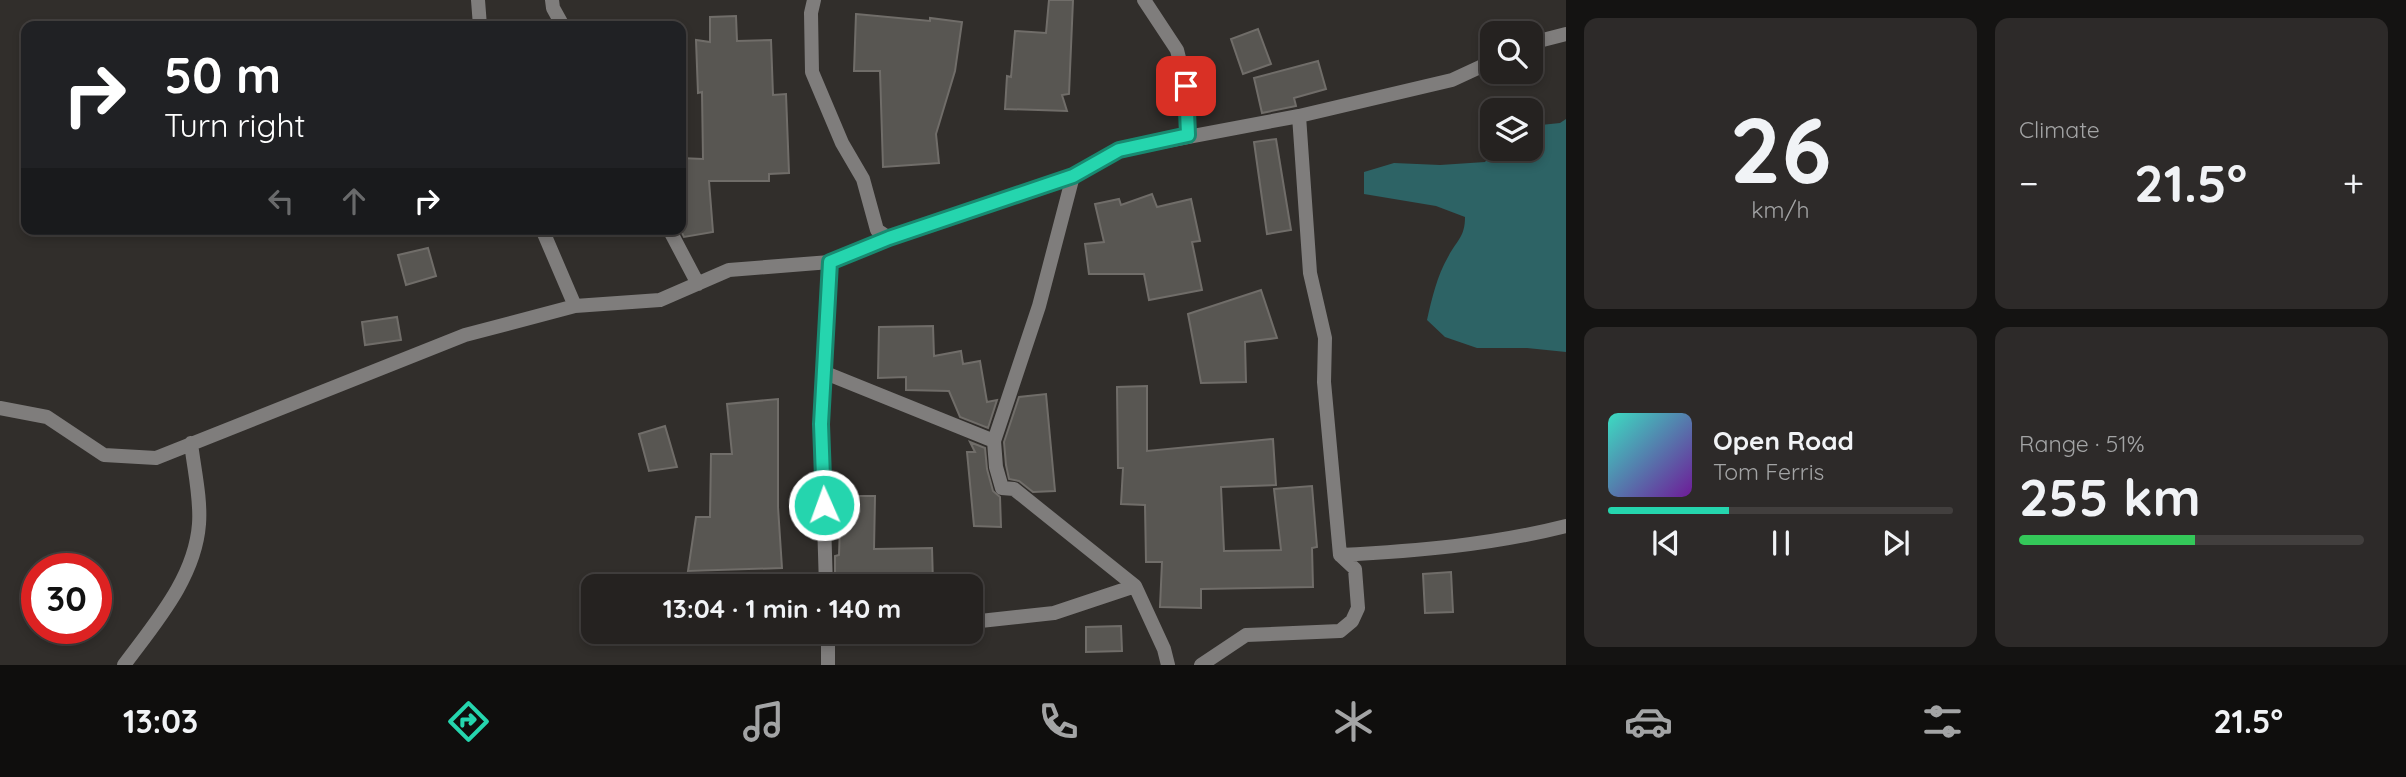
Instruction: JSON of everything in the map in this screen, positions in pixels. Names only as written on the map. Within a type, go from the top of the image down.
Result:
[{"type":"street","points":[[478,0],[480,21]]},
{"type":"street","points":[[552,0],[560,21]]},
{"type":"street","points":[[814,0],[811,13],[812,72],[842,144],[863,179],[877,230],[889,238]]},
{"type":"street","points":[[1144,0],[1177,50],[1186,86],[1188,135]]},
{"type":"street","points":[[1543,40],[1566,34]]},
{"type":"street","points":[[0,408],[47,417],[104,455],[156,458],[465,335],[575,306],[660,300],[729,270],[830,262],[889,238],[1073,176],[1119,150],[1299,116],[1452,80],[1480,67]]},
{"type":"street","points":[[1201,665],[1246,635],[1340,631],[1352,621],[1358,608],[1356,569],[1340,555],[1324,382],[1325,338],[1310,272],[1299,116]]},
{"type":"street","points":[[1073,176],[1039,306],[994,441],[996,467],[1002,488],[1014,488],[1135,586],[1164,649],[1168,665]]},
{"type":"street","points":[[545,235],[575,306]]},
{"type":"street","points":[[672,235],[698,284]]},
{"type":"street","points":[[826,574],[821,424],[830,262]]},
{"type":"street","points":[[823,372],[994,441]]},
{"type":"street","points":[[124,665],[170,602],[195,550],[200,522],[191,443]]},
{"type":"street","points":[[1340,555],[1465,546],[1517,539],[1566,526]]},
{"type":"street","points":[[983,621],[1054,613],[1135,586]]},
{"type":"street","points":[[828,644],[828,665]]},
{"type":"water","points":[[1566,119],[1566,352],[1527,348],[1477,348],[1445,337],[1427,320],[1438,279],[1462,234],[1465,217],[1436,206],[1364,194],[1364,172],[1394,163],[1440,165],[1486,161],[1543,161],[1543,125],[1560,123]]},
{"type":"building","points":[[1049,0],[1073,0],[1069,94],[1062,95],[1067,111],[1005,109],[1007,76],[1011,77],[1015,31],[1046,33]]},
{"type":"building","points":[[856,14],[962,22],[955,71],[936,134],[939,163],[883,167],[880,71],[854,71]]},
{"type":"building","points":[[736,16],[737,41],[771,40],[773,95],[786,94],[789,173],[769,174],[769,181],[709,181],[713,232],[684,237],[686,158],[703,159],[702,92],[698,93],[696,40],[710,42],[710,17]]},
{"type":"building","points":[[1258,29],[1271,64],[1243,74],[1231,39]]},
{"type":"building","points":[[1318,61],[1326,89],[1294,98],[1296,106],[1262,113],[1254,78]]},
{"type":"building","points":[[1276,139],[1291,230],[1267,234],[1254,142]]},
{"type":"building","points":[[1152,194],[1157,207],[1191,199],[1200,241],[1192,242],[1202,290],[1149,300],[1144,274],[1089,274],[1085,244],[1104,242],[1095,204],[1119,199],[1121,205]]},
{"type":"building","points":[[428,248],[436,276],[406,285],[398,255]]},
{"type":"building","points":[[1261,290],[1277,338],[1245,342],[1246,382],[1201,383],[1188,314]]},
{"type":"building","points":[[397,317],[401,340],[365,345],[362,322]]},
{"type":"building","points":[[933,326],[934,356],[961,351],[963,364],[980,361],[987,402],[997,400],[988,428],[960,417],[949,391],[906,390],[906,377],[878,378],[879,327]]},
{"type":"building","points":[[1147,386],[1147,451],[1273,439],[1276,485],[1221,487],[1224,551],[1281,550],[1274,489],[1312,486],[1317,547],[1312,548],[1313,587],[1201,589],[1201,608],[1160,607],[1162,562],[1146,562],[1145,505],[1121,504],[1123,468],[1118,468],[1117,387]]},
{"type":"building","points":[[1046,394],[1055,491],[1033,492],[1019,481],[1009,479],[1004,442],[1019,397]]},
{"type":"building","points":[[778,399],[778,507],[782,568],[688,571],[696,517],[710,517],[711,454],[732,454],[727,404]]},
{"type":"building","points":[[665,426],[677,467],[649,471],[639,434]]},
{"type":"building","points":[[970,442],[985,448],[993,491],[1000,497],[1001,527],[974,526],[967,452],[975,452]]},
{"type":"building","points":[[841,496],[875,496],[874,549],[932,548],[933,574],[835,574],[835,556],[839,555]]},
{"type":"building","points":[[1451,572],[1453,612],[1425,613],[1423,574]]},
{"type":"building","points":[[1121,626],[1122,651],[1086,652],[1086,627]]},
{"type":"route","points":[[824,505],[821,424],[830,262],[889,238],[1073,176],[1119,150],[1188,135],[1186,86]]}]
